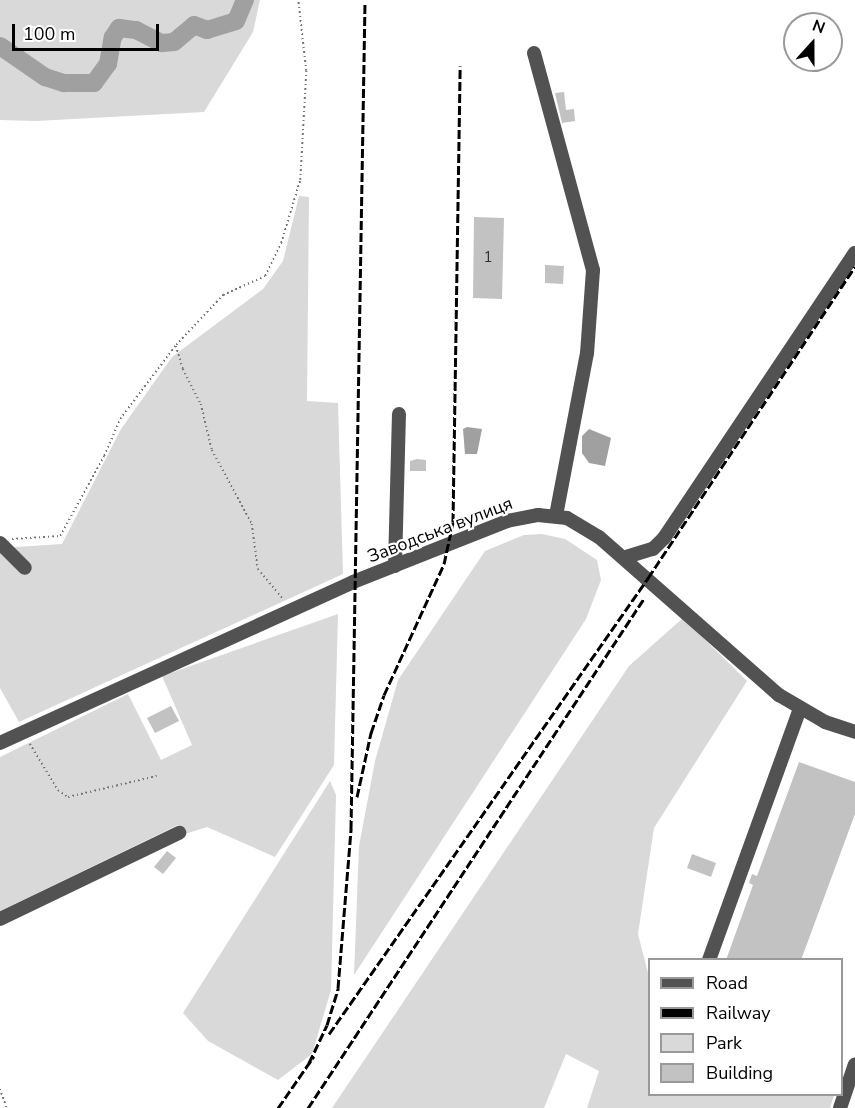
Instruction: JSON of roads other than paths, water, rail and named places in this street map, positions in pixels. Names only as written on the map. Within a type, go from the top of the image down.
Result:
[{"type":"street","points":[[534,53],[593,270],[584,376],[556,516]]},
{"type":"street","points":[[626,557],[653,549],[664,538],[855,253]]},
{"type":"street","points":[[395,566],[399,414]]},
{"type":"street","name":"Заводська вулиця","points":[[0,743],[290,611],[395,566],[507,521],[556,516],[582,526],[626,557],[758,678],[800,709],[855,732]]},
{"type":"street","points":[[6,541],[25,568]]},
{"type":"street","points":[[710,958],[800,709]]},
{"type":"street","points":[[0,919],[179,833]]},
{"type":"street","points":[[840,1108],[855,1064]]},
{"type":"waterway","points":[[0,46],[45,77],[64,83],[94,83],[108,64],[113,37],[119,28],[136,30],[162,43],[174,42],[194,25],[207,30],[236,21],[245,0]]},
{"type":"railway","points":[[309,1063],[327,1025],[338,988],[351,829],[365,2]]},
{"type":"railway","points":[[357,797],[371,733],[384,695],[444,564],[453,522],[460,66]]},
{"type":"railway","points":[[329,1034],[648,578],[855,267]]},
{"type":"railway","points":[[308,1108],[645,597]]},
{"type":"railway","points":[[278,1108],[314,1056]]}]
